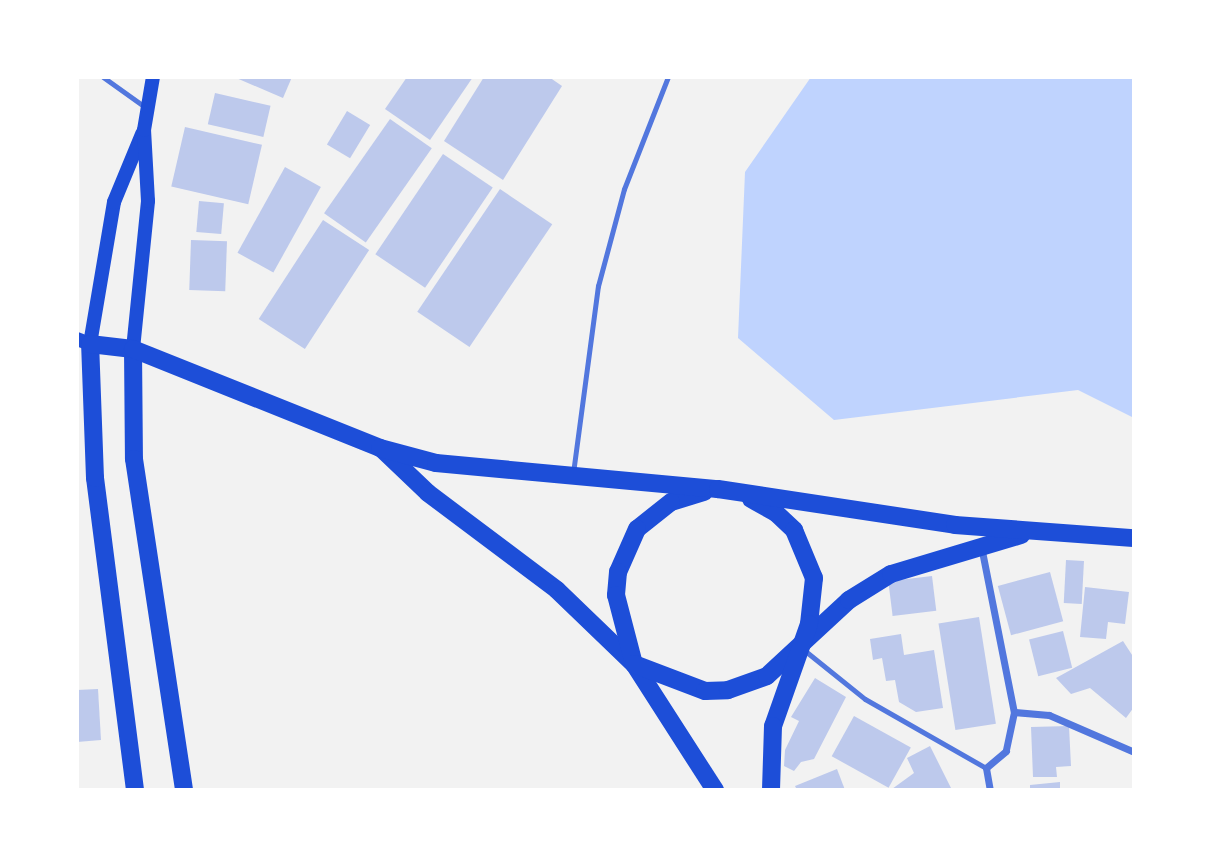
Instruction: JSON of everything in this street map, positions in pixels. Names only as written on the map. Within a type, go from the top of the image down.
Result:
[{"type":"main road","points":[[135,790],[95,478],[83,342],[114,202],[144,130],[153,77]]},
{"type":"main road","points":[[144,130],[148,201],[134,349],[134,459],[184,790]]},
{"type":"main road","points":[[83,342],[134,349],[380,448],[436,463],[718,489],[955,525],[1134,538]]},
{"type":"main road","points":[[380,448],[428,493],[557,590],[634,664],[715,790]]},
{"type":"main road","points":[[634,664],[616,595],[625,548],[652,514],[671,502],[718,489],[776,513],[805,549],[814,601],[773,726],[771,790]]},
{"type":"main road","points":[[634,664],[685,686],[728,690],[767,676],[849,600],[891,574],[1034,532]]},
{"type":"street","points":[[981,546],[1014,712],[1006,751],[986,768],[990,790]]},
{"type":"street","points":[[1014,712],[1049,715],[1134,752]]},
{"type":"lane","points":[[103,77],[148,109]]},
{"type":"lane","points":[[573,477],[598,286],[624,189],[668,77]]},
{"type":"lane","points":[[798,645],[865,699],[986,768]]},
{"type":"water","points":[[811,77],[1134,77],[1134,418],[1078,390],[834,420],[738,338],[745,172]]},
{"type":"building","points":[[234,77],[292,77],[283,98]]},
{"type":"building","points":[[407,77],[473,77],[430,140],[385,109]]},
{"type":"building","points":[[484,77],[549,77],[562,86],[503,180],[444,141]]},
{"type":"building","points":[[215,93],[271,106],[263,137],[208,124]]},
{"type":"building","points":[[347,111],[370,125],[350,158],[327,144]]},
{"type":"building","points":[[390,119],[432,148],[366,242],[324,213]]},
{"type":"building","points":[[185,127],[262,145],[248,204],[171,186]]},
{"type":"building","points":[[443,154],[493,188],[425,288],[375,254]]},
{"type":"building","points":[[285,167],[321,187],[273,273],[237,253]]},
{"type":"building","points":[[500,189],[552,224],[469,347],[417,312]]},
{"type":"building","points":[[199,201],[224,203],[221,234],[196,232]]},
{"type":"building","points":[[323,220],[369,250],[305,349],[259,319]]},
{"type":"building","points":[[191,240],[227,241],[225,291],[189,290]]},
{"type":"building","points":[[1066,560],[1084,561],[1082,604],[1064,603]]},
{"type":"building","points":[[1050,572],[1063,621],[1011,635],[998,586]]},
{"type":"building","points":[[932,576],[936,611],[893,616],[888,581]]},
{"type":"building","points":[[1085,587],[1129,592],[1125,624],[1108,622],[1106,639],[1080,637]]},
{"type":"building","points":[[979,617],[996,724],[955,730],[939,623]]},
{"type":"building","points":[[1063,631],[1072,668],[1038,676],[1029,639]]},
{"type":"building","points":[[901,634],[904,655],[934,650],[943,708],[916,712],[899,702],[895,680],[886,681],[882,658],[873,660],[870,639]]},
{"type":"building","points":[[1123,641],[1134,658],[1134,707],[1126,718],[1090,688],[1071,694],[1056,678]]},
{"type":"building","points":[[815,678],[846,697],[814,759],[801,762],[794,771],[784,766],[785,750],[799,721],[791,717]]},
{"type":"building","points":[[98,689],[101,740],[77,742],[77,690]]},
{"type":"building","points":[[854,716],[911,748],[889,788],[832,756]]},
{"type":"building","points":[[1069,726],[1071,766],[1056,767],[1057,777],[1033,777],[1031,727]]},
{"type":"building","points":[[930,746],[952,790],[892,789],[914,773],[907,758]]},
{"type":"building","points":[[837,769],[845,790],[797,790],[795,786]]},
{"type":"building","points":[[1060,782],[1060,790],[1030,790],[1030,785]]}]
